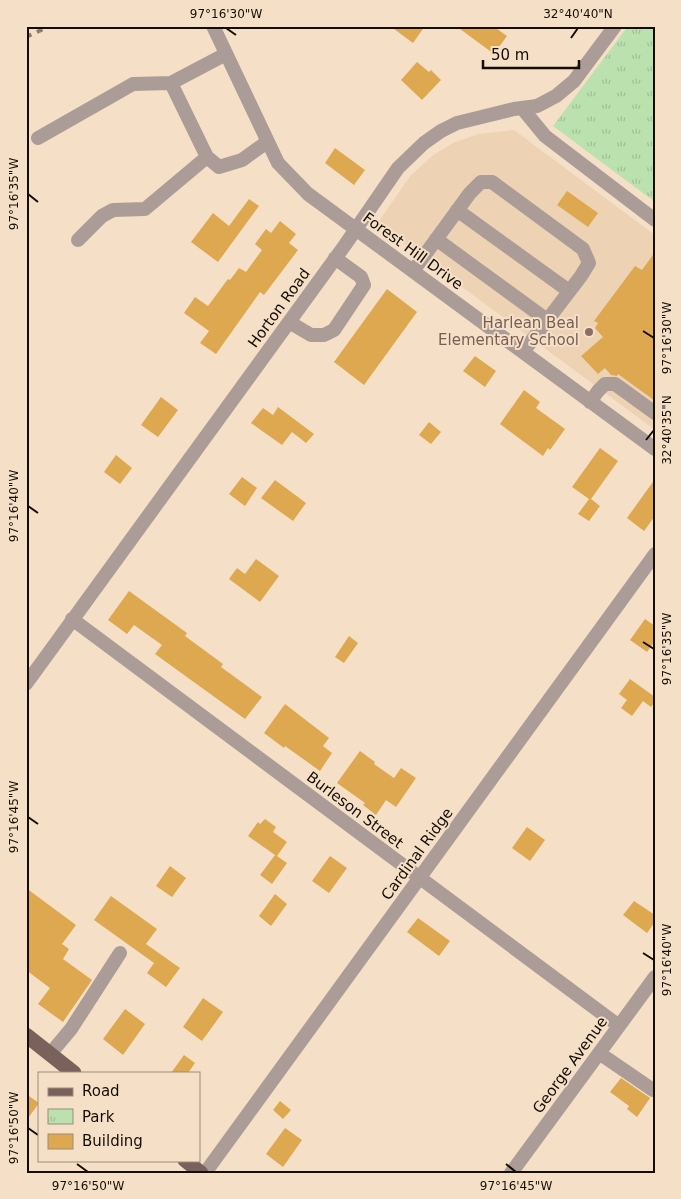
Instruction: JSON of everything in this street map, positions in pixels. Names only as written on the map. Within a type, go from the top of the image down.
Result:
[{"type":"main road","points":[[26,1035],[73,1072]]},
{"type":"main road","points":[[187,1162],[201,1173]]},
{"type":"street","name":"Forest Hill Drive","points":[[213,26],[278,163],[308,194],[655,449]]},
{"type":"street","name":"Horton Road","points":[[26,684],[336,258],[398,168],[424,143],[457,123],[536,106],[556,96],[574,81],[615,26]]},
{"type":"street","points":[[38,138],[133,84],[171,84],[226,54]]},
{"type":"street","points":[[171,84],[207,157],[219,167],[242,160],[267,142]]},
{"type":"street","points":[[522,108],[545,136],[655,220]]},
{"type":"street","points":[[78,240],[102,216],[113,210],[145,209],[207,157]]},
{"type":"street","points":[[413,271],[470,192],[481,182],[492,182],[583,248],[589,263],[523,352]]},
{"type":"street","points":[[457,210],[569,291]]},
{"type":"street","points":[[436,239],[547,320]]},
{"type":"street","points":[[289,322],[311,335],[324,335],[334,330],[364,285],[361,277],[336,258]]},
{"type":"street","points":[[590,402],[605,384],[615,384],[655,413]]},
{"type":"street","name":"Cardinal Ridge","points":[[205,1173],[655,554]]},
{"type":"street","name":"Burleson Street","points":[[72,619],[619,1026]]},
{"type":"street","points":[[50,1054],[71,1028],[120,953]]},
{"type":"street","name":"George Avenue","points":[[511,1173],[655,977]]},
{"type":"street","points":[[599,1053],[653,1090]]},
{"type":"shaded area","name":"Harlean Beal Elementary School","points":[[514,130],[655,235],[655,430],[377,224],[410,176],[432,156],[453,143],[478,134]]},
{"type":"green space","points":[[628,26],[655,26],[655,202],[553,126]]},
{"type":"building","points":[[390,26],[425,26],[413,43]]},
{"type":"building","points":[[456,26],[493,26],[507,36],[494,54]]},
{"type":"building","points":[[417,62],[429,72],[431,70],[441,80],[422,100],[401,80]]},
{"type":"building","points":[[335,148],[365,170],[354,185],[325,163]]},
{"type":"building","points":[[567,191],[598,213],[588,227],[557,205]]},
{"type":"building","points":[[249,199],[259,206],[218,262],[191,242],[213,213],[229,226]]},
{"type":"building","points":[[280,221],[296,234],[289,243],[298,250],[264,295],[260,292],[216,354],[200,343],[209,331],[184,313],[195,297],[208,306],[228,279],[230,280],[239,268],[246,272],[262,250],[255,244],[266,229],[271,233]]},
{"type":"building","points":[[655,252],[655,401],[618,374],[617,376],[611,375],[605,368],[598,374],[581,356],[603,337],[595,328],[598,323],[594,321],[635,266],[642,270]]},
{"type":"building","points":[[387,289],[417,312],[364,385],[334,362]]},
{"type":"building","points":[[475,356],[496,371],[485,387],[463,371]]},
{"type":"building","points":[[524,390],[540,402],[536,408],[565,429],[550,450],[548,448],[543,456],[500,424]]},
{"type":"building","points":[[161,397],[178,410],[158,437],[141,425]]},
{"type":"building","points":[[278,407],[314,434],[306,443],[292,432],[282,445],[251,423],[263,408],[273,415]]},
{"type":"building","points":[[429,422],[441,432],[431,444],[419,435]]},
{"type":"building","points":[[600,448],[618,461],[591,499],[600,506],[589,521],[578,514],[589,499],[572,487]]},
{"type":"building","points":[[116,455],[132,468],[120,484],[104,472]]},
{"type":"building","points":[[242,477],[257,488],[245,506],[229,494]]},
{"type":"building","points":[[655,479],[655,516],[644,531],[627,518]]},
{"type":"building","points":[[275,480],[306,503],[293,521],[261,498]]},
{"type":"building","points":[[256,559],[279,576],[260,602],[229,579],[237,568],[245,574]]},
{"type":"building","points":[[129,591],[187,633],[185,636],[223,664],[221,667],[262,697],[245,719],[155,654],[162,645],[134,625],[127,634],[108,620]]},
{"type":"building","points":[[645,619],[655,626],[655,641],[647,652],[630,640]]},
{"type":"building","points":[[349,636],[358,643],[344,663],[335,657]]},
{"type":"building","points":[[630,679],[655,697],[655,702],[651,707],[643,701],[632,716],[621,708],[627,700],[619,694]]},
{"type":"building","points":[[285,704],[329,738],[323,746],[332,753],[320,771],[264,733]]},
{"type":"building","points":[[360,751],[394,778],[401,768],[416,778],[396,807],[386,800],[376,815],[363,805],[365,803],[337,783]]},
{"type":"building","points":[[265,819],[276,827],[273,832],[287,842],[277,856],[287,863],[272,884],[260,875],[275,855],[248,836],[258,822],[260,824]]},
{"type":"building","points":[[527,827],[545,840],[530,861],[512,848]]},
{"type":"building","points":[[330,856],[347,868],[329,893],[312,881]]},
{"type":"building","points":[[170,866],[186,878],[172,897],[156,886]]},
{"type":"building","points":[[26,888],[76,925],[62,944],[69,949],[63,959],[92,980],[63,1022],[38,1004],[50,988],[26,970]]},
{"type":"building","points":[[275,894],[287,904],[271,926],[259,916]]},
{"type":"building","points":[[111,896],[157,929],[146,944],[180,968],[166,987],[147,973],[154,963],[94,920]]},
{"type":"building","points":[[634,901],[655,915],[655,922],[647,933],[623,915]]},
{"type":"building","points":[[418,918],[450,941],[439,956],[407,932]]},
{"type":"building","points":[[203,998],[223,1012],[202,1041],[183,1027]]},
{"type":"building","points":[[125,1009],[145,1024],[123,1055],[103,1039]]},
{"type":"building","points":[[184,1055],[195,1063],[189,1072],[172,1072]]},
{"type":"building","points":[[621,1078],[650,1098],[637,1117],[627,1109],[629,1106],[610,1092]]},
{"type":"building","points":[[26,1094],[38,1102],[38,1104],[26,1121]]},
{"type":"building","points":[[280,1101],[291,1110],[283,1119],[273,1110]]},
{"type":"building","points":[[285,1128],[302,1140],[283,1167],[266,1154]]},
{"type":"railway","points":[[26,37],[50,26]]},
{"type":"place","name":"Harlean Beal Elementary School","points":[[589,332]]}]
